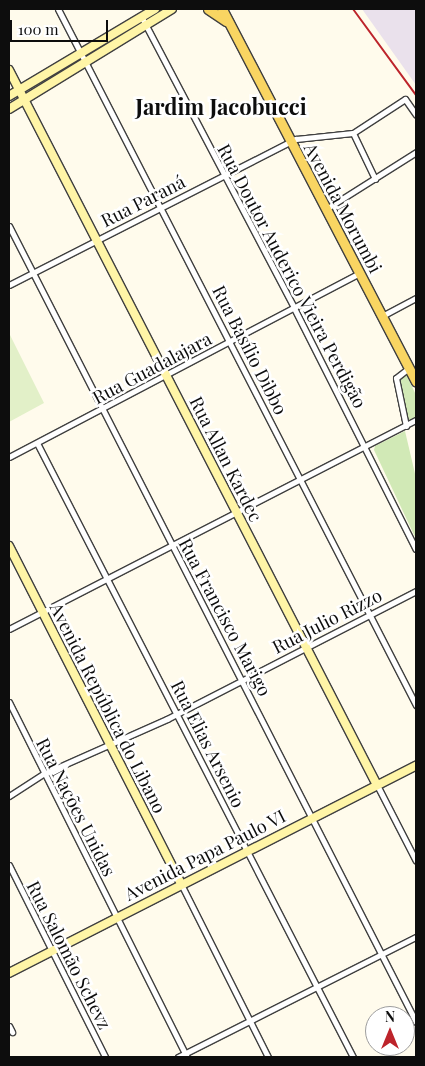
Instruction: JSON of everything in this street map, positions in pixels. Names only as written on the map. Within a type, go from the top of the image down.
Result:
[{"type":"main road","name":"Avenida Morumbi","points":[[208,9],[228,23]]},
{"type":"main road","name":"Avenida Morumbi","points":[[222,9],[325,210],[416,381]]},
{"type":"street","name":"Rua Basílio Dibbo","points":[[58,9],[231,342],[416,705]]},
{"type":"street","points":[[9,96],[155,9]]},
{"type":"street","points":[[9,109],[147,27],[172,9]]},
{"type":"street","name":"Rua Doutor Auderico Vieira Perdigão","points":[[141,16],[366,447],[416,549]]},
{"type":"street","name":"Rua Allan Kardec","points":[[9,70],[416,861]]},
{"type":"street","points":[[375,179],[353,133],[405,99],[416,114]]},
{"type":"street","name":"Rua Paraná","points":[[9,285],[296,139],[353,133]]},
{"type":"street","points":[[325,210],[416,152]]},
{"type":"street","name":"Rua Francisco Marigo","points":[[9,226],[243,680],[310,819],[416,1022]]},
{"type":"street","name":"Rua Guadalajara","points":[[9,457],[167,376],[360,273]]},
{"type":"street","points":[[382,316],[416,298]]},
{"type":"street","points":[[406,426],[396,378],[409,368]]},
{"type":"street","points":[[9,629],[235,511],[366,447],[416,420]]},
{"type":"street","name":"Rua Elias Arsenio","points":[[37,443],[353,1057]]},
{"type":"street","name":"Avenida República do Libano","points":[[9,546],[181,884]]},
{"type":"street","name":"Rua Julio Rizzo","points":[[9,796],[43,774],[111,746],[177,714],[416,591]]},
{"type":"street","name":"Rua Nações Unidas","points":[[9,702],[43,774],[186,1056]]},
{"type":"street","name":"Avenida Papa Paulo VI","points":[[9,973],[247,850],[416,766]]},
{"type":"street","name":"Rua Salomão Schevz","points":[[9,866],[105,1057]]},
{"type":"street","points":[[181,884],[249,1023],[268,1057]]},
{"type":"street","points":[[178,1057],[186,1056],[416,937]]},
{"type":"shaded area","points":[[362,9],[416,9],[416,85]]},
{"type":"green space","points":[[9,333],[44,403],[9,422]]},
{"type":"green space","points":[[406,374],[416,395],[416,417],[406,421],[399,377]]},
{"type":"green space","points":[[405,431],[416,478],[416,539],[374,450],[375,446]]},
{"type":"railway","points":[[353,9],[416,95]]},
{"type":"district","name":"Jardim Jacobucci","points":[[221,107]]}]
